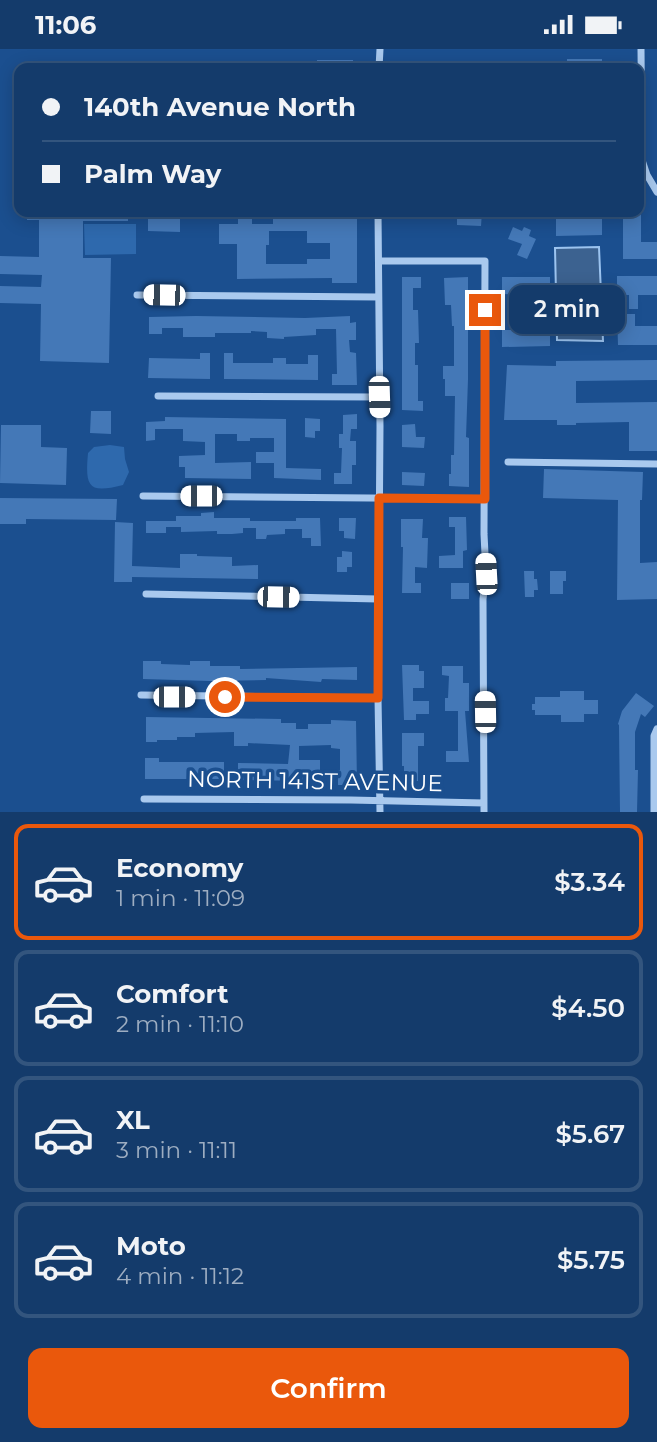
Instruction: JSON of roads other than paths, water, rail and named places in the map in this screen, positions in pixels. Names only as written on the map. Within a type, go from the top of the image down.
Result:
[{"type":"street","points":[[644,166],[657,192]]},
{"type":"street","points":[[378,217],[380,812]]},
{"type":"street","points":[[379,261],[485,261],[484,808]]},
{"type":"street","points":[[137,295],[378,297]]},
{"type":"street","points":[[158,396],[379,397]]},
{"type":"street","points":[[508,462],[657,464]]},
{"type":"street","points":[[143,496],[485,499]]},
{"type":"street","points":[[146,594],[378,599]]},
{"type":"street","points":[[141,695],[378,698]]},
{"type":"street","points":[[654,812],[654,736],[657,729]]},
{"type":"street","name":"NORTH 141ST AVENUE","points":[[145,799],[380,800],[484,808]]}]
